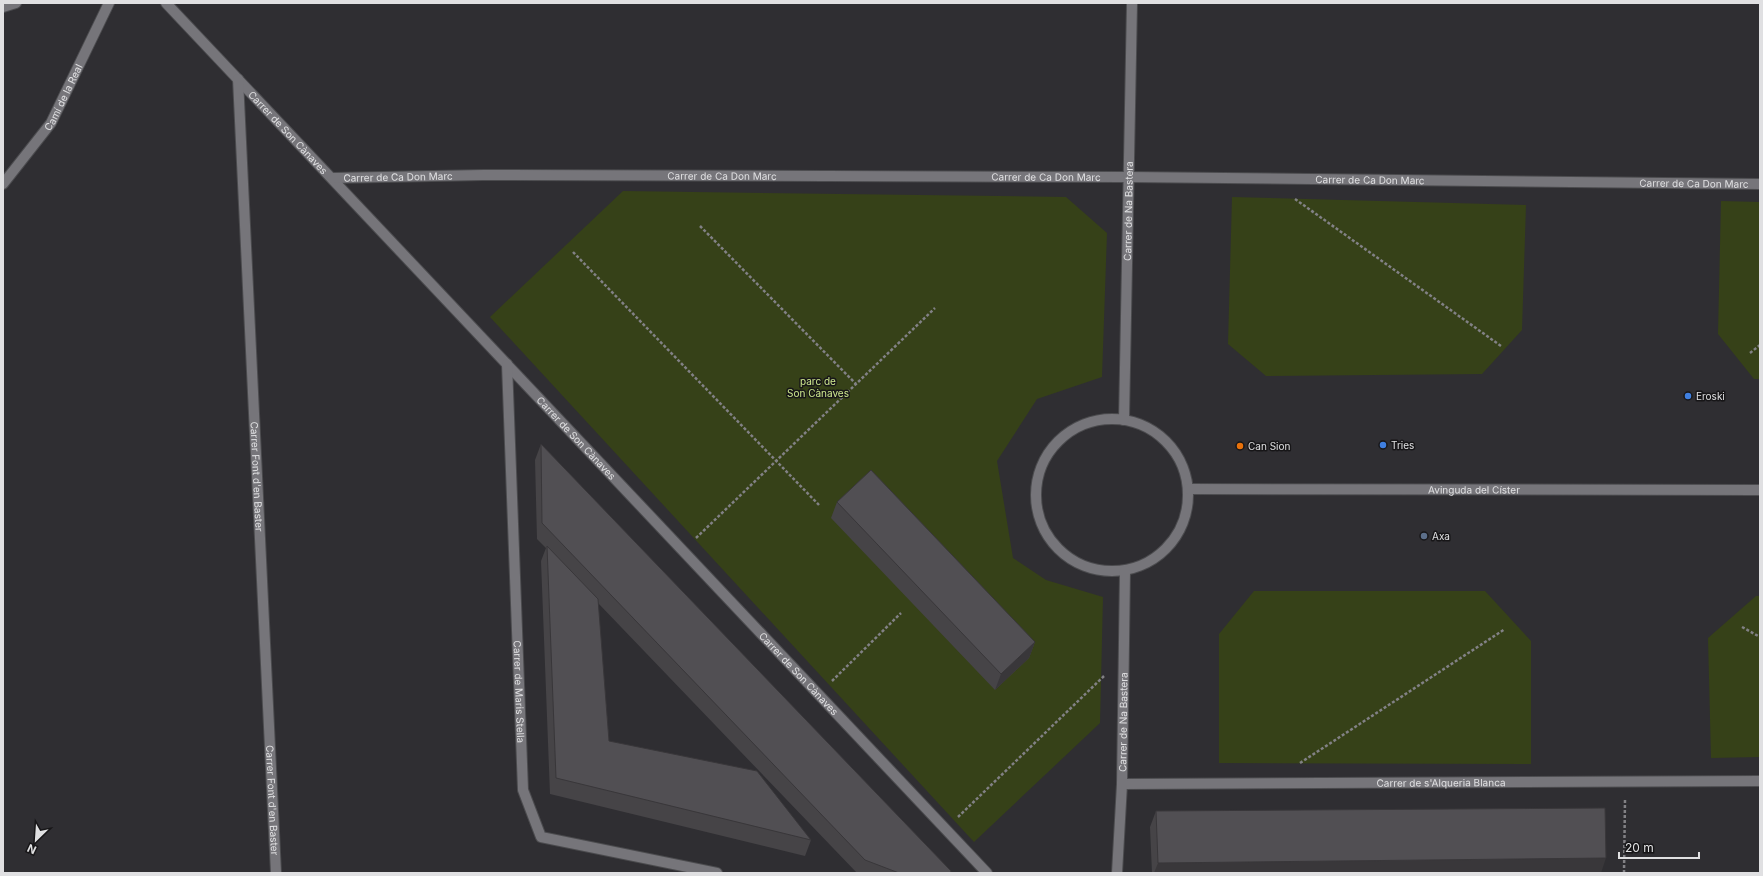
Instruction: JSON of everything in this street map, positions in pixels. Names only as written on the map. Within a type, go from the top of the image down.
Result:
[{"type":"street","points":[[3,7],[16,3]]},
{"type":"street","name":"Camí de la Real","points":[[3,184],[51,123],[110,3]]},
{"type":"street","name":"Carrer de Son Cànaves","points":[[166,3],[987,873]]},
{"type":"street","name":"Carrer de Na Bastera","points":[[1124,420],[1132,3]]},
{"type":"street","name":"Carrer Font d'en Baster","points":[[238,79],[276,873]]},
{"type":"street","name":"Carrer de Ca Don Marc","points":[[332,178],[483,175],[1128,177],[1760,184]]},
{"type":"street","name":"Carrer de Maris Stella","points":[[507,364],[523,790],[541,837],[717,873]]},
{"type":"street","points":[[1097,420],[1124,420],[1148,428],[1168,443],[1182,464],[1188,489],[1187,512],[1179,533],[1165,551],[1146,564],[1125,571],[1098,571],[1073,562],[1053,545],[1040,522],[1035,496],[1039,469],[1052,447],[1073,429],[1097,420]]},
{"type":"street","name":"Avinguda del Císter","points":[[1188,489],[1760,490]]},
{"type":"street","name":"Carrer de Na Bastera","points":[[1117,873],[1122,784],[1125,571]]},
{"type":"street","name":"Carrer de s'Alqueria Blanca","points":[[1122,784],[1760,781]]},
{"type":"path","points":[[1291,196],[1501,346]]},
{"type":"path","points":[[700,226],[856,384]]},
{"type":"path","points":[[573,252],[819,505]]},
{"type":"path","points":[[683,551],[935,308]]},
{"type":"path","points":[[1750,353],[1760,345]]},
{"type":"path","points":[[818,694],[901,613]]},
{"type":"path","points":[[1742,627],[1760,637]]},
{"type":"path","points":[[1295,766],[1505,629]]},
{"type":"path","points":[[945,829],[1124,657]]},
{"type":"path","points":[[1624,873],[1625,781]]},
{"type":"green space","name":"parc de Son Cànaves","points":[[623,191],[1066,197],[1107,233],[1102,377],[1037,399],[997,461],[1013,558],[1046,580],[1103,597],[1100,723],[974,842],[490,317]]},
{"type":"green space","points":[[1232,197],[1526,205],[1522,330],[1482,374],[1266,376],[1228,344]]},
{"type":"green space","points":[[1721,201],[1760,202],[1760,379],[1754,379],[1718,334]]},
{"type":"green space","points":[[1254,591],[1485,591],[1531,641],[1531,764],[1219,763],[1219,634]]},
{"type":"green space","points":[[1756,596],[1760,596],[1760,757],[1711,758],[1708,638]]},
{"type":"building","points":[[541,444],[951,871],[950,873],[899,873],[865,860],[542,523]]},
{"type":"building","points":[[871,470],[1035,642],[1001,674],[837,502]]},
{"type":"building","points":[[547,546],[598,599],[609,741],[757,771],[811,840],[556,778]]},
{"type":"building","points":[[1605,808],[1606,858],[1158,863],[1156,811]]},
{"type":"place","name":"Eroski","points":[[1688,396]]},
{"type":"place","name":"Tries","points":[[1383,445]]},
{"type":"place","name":"Can Sion","points":[[1240,446]]},
{"type":"place","name":"Axa","points":[[1424,536]]}]
